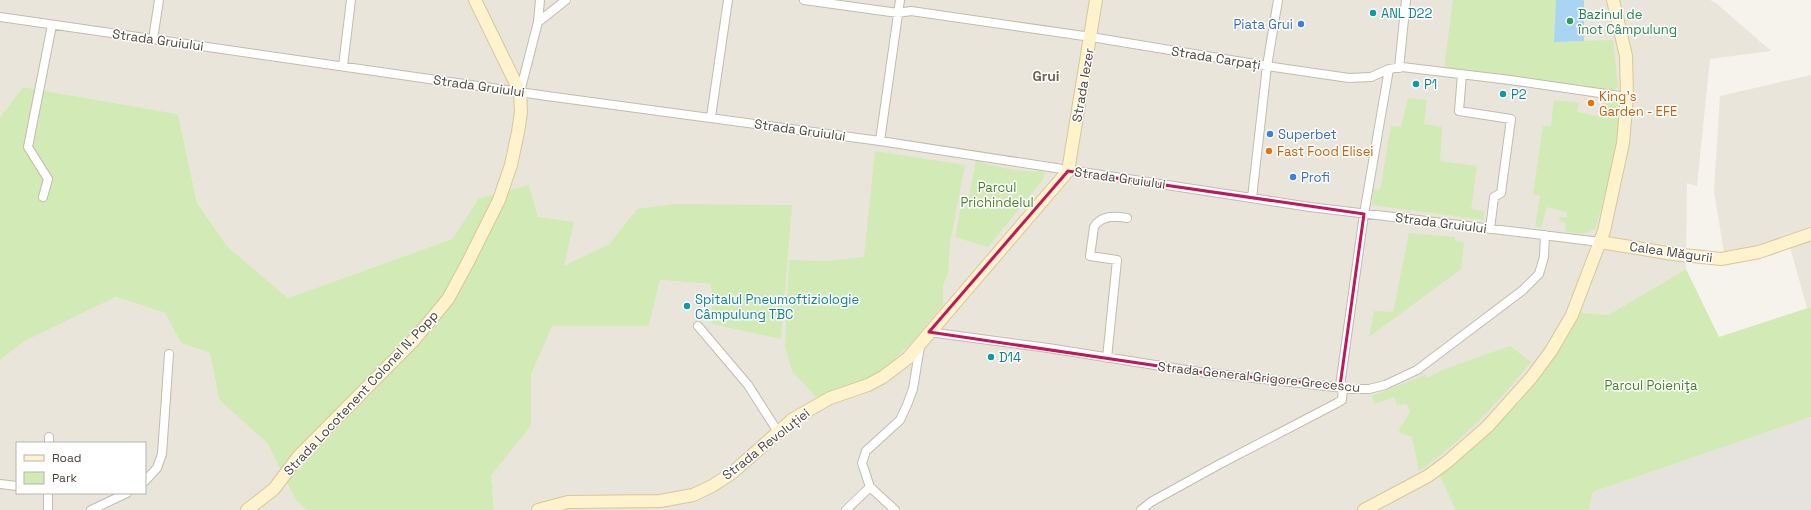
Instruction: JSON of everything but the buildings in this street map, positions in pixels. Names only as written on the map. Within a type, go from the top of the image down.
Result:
[{"type":"main road","name":"Strada Locotenent Colonel N. Popp","points":[[247,510],[274,489],[298,457],[414,340],[448,299],[468,262],[501,193],[511,165],[518,132],[521,112],[520,92],[475,0]]},
{"type":"main road","name":"Strada Iezer","points":[[1068,171],[1096,0]]},
{"type":"main road","points":[[1364,510],[1409,487],[1434,471],[1482,431],[1509,404],[1531,378],[1562,333],[1572,315],[1600,242],[1621,160],[1628,97],[1626,56],[1613,0]]},
{"type":"main road","name":"Strada Revoluției","points":[[538,510],[568,502],[660,502],[693,495],[732,473],[793,419],[814,406],[868,385],[883,377],[908,358],[1068,171]]},
{"type":"main road","name":"Calea Măgurii","points":[[1600,242],[1673,254],[1721,259],[1759,252],[1811,234]]},
{"type":"street","points":[[153,39],[159,0]]},
{"type":"street","points":[[343,66],[351,0]]},
{"type":"street","points":[[520,92],[538,22],[540,0]]},
{"type":"street","points":[[538,22],[566,0]]},
{"type":"street","points":[[711,117],[728,0]]},
{"type":"street","name":"Strada Carpați","points":[[804,0],[898,12],[911,11],[1091,37],[1349,78],[1371,77],[1389,69],[1399,68],[1462,74],[1628,97]]},
{"type":"street","points":[[880,141],[900,0]]},
{"type":"street","points":[[1252,198],[1267,66],[1278,0]]},
{"type":"street","points":[[1399,68],[1406,0]]},
{"type":"street","name":"Strada Gruiului","points":[[0,17],[520,92],[880,141],[1068,171],[1364,214],[1600,242]]},
{"type":"street","points":[[43,197],[48,179],[28,147],[52,25]]},
{"type":"street","points":[[1142,510],[1151,502],[1212,468],[1337,404],[1342,400],[1341,386],[1364,214],[1389,69]]},
{"type":"street","points":[[1462,74],[1459,111],[1511,119],[1501,194],[1494,197],[1490,229]]},
{"type":"street","points":[[1107,358],[1117,260],[1090,256],[1094,226],[1096,222],[1110,216],[1127,218]]},
{"type":"street","name":"Strada General Grigore Grecescu","points":[[929,332],[1200,372],[1353,388],[1369,388],[1385,385],[1417,370],[1523,290],[1539,274],[1544,257],[1545,235]]},
{"type":"street","points":[[698,326],[748,385],[778,432]]},
{"type":"street","points":[[895,510],[870,486],[862,463],[866,451],[900,420],[913,389],[920,343]]},
{"type":"street","points":[[146,480],[157,468],[162,454],[168,354]]},
{"type":"street","points":[[0,484],[16,486]]},
{"type":"street","points":[[846,510],[870,486]]},
{"type":"street","points":[[48,494],[48,510]]},
{"type":"street","points":[[91,510],[125,494]]},
{"type":"highlighted area","points":[[1068,171],[1364,214],[1340,386],[1199,372],[929,332]]},
{"type":"shaded area","points":[[0,0],[1710,0],[1716,3],[1771,51],[1710,59],[1697,186],[1687,183],[1686,269],[1608,315],[1579,312],[1570,335],[1527,393],[1488,433],[1453,510],[494,510],[491,476],[531,426],[531,375],[552,325],[649,326],[660,280],[711,284],[781,339],[637,209],[609,244],[564,267],[538,217],[529,186],[479,198],[452,239],[288,298],[227,246],[197,201],[178,114],[23,87],[0,117]]},
{"type":"shaded area","points":[[1811,75],[1811,307],[1807,308],[1788,240],[1724,253],[1714,191],[1720,96]]},
{"type":"shaded area","points":[[116,297],[165,313],[181,343],[210,353],[219,400],[267,443],[295,499],[307,510],[0,510],[0,360],[25,341]]},
{"type":"shaded area","points":[[1811,417],[1811,510],[1589,510],[1593,492]]},
{"type":"green space","points":[[1453,0],[1556,0],[1554,42],[1613,40],[1618,87],[1613,91],[1444,69]]},
{"type":"green space","points":[[23,87],[178,114],[197,202],[227,246],[288,298],[452,239],[479,198],[529,185],[538,217],[574,222],[564,266],[609,244],[637,209],[674,204],[792,205],[781,339],[712,324],[711,284],[660,280],[649,326],[552,326],[531,375],[531,426],[491,476],[494,510],[307,510],[295,499],[267,443],[219,400],[210,353],[181,343],[165,313],[116,297],[25,341],[0,360],[0,117]]},
{"type":"green space","points":[[1408,98],[1427,100],[1424,124],[1442,127],[1440,161],[1477,166],[1471,209],[1484,211],[1484,220],[1372,205],[1373,189],[1380,190],[1391,126],[1401,127]]},
{"type":"green space","points":[[1554,100],[1579,103],[1577,112],[1602,117],[1606,100],[1622,101],[1612,168],[1596,227],[1585,233],[1565,231],[1566,223],[1559,221],[1560,217],[1567,218],[1567,212],[1547,207],[1541,228],[1535,226],[1540,196],[1533,194],[1543,126],[1551,126]]},
{"type":"green space","points":[[875,151],[965,165],[950,242],[948,273],[943,285],[943,305],[913,341],[879,374],[816,397],[792,371],[785,347],[789,260],[827,261],[864,257]]},
{"type":"green space","name":"Parcul Prichindelul","points":[[976,160],[1009,169],[1042,171],[1045,173],[1042,181],[988,247],[955,237],[961,207],[967,208]]},
{"type":"green space","points":[[1409,233],[1455,237],[1455,241],[1464,242],[1461,269],[1369,337],[1374,311],[1393,312]]},
{"type":"green space","name":"Parcul Poieniţa","points":[[1686,269],[1719,337],[1811,307],[1811,417],[1593,492],[1589,510],[1453,510],[1455,508],[1439,474],[1500,421],[1519,402],[1553,360],[1567,337],[1579,312],[1608,315]]},
{"type":"green space","points":[[1510,346],[1531,362],[1479,421],[1450,447],[1419,471],[1412,437],[1400,433],[1399,429],[1410,412],[1407,404],[1397,405],[1394,397],[1374,404],[1372,396],[1425,375],[1427,378],[1442,370]]},
{"type":"water","name":"Bazinul de înot Câmpulung","points":[[1556,0],[1584,0],[1584,41],[1554,42]]},
{"type":"place","name":"ANL D22","points":[[1373,13]]},
{"type":"place","name":"Bazinul de înot Câmpulung","points":[[1570,21]]},
{"type":"place","name":"Piata Grui","points":[[1301,24]]},
{"type":"place","name":"P1","points":[[1416,84]]},
{"type":"place","name":"P2","points":[[1503,94]]},
{"type":"place","name":"King's Garden - EFE","points":[[1591,103]]},
{"type":"place","name":"Superbet","points":[[1270,134]]},
{"type":"place","name":"Fast Food Elisei","points":[[1269,151]]},
{"type":"place","name":"Profi","points":[[1293,177]]},
{"type":"place","name":"Spitalul Pneumoftiziologie Câmpulung TBC","points":[[687,306]]},
{"type":"place","name":"D14","points":[[991,357]]},
{"type":"district","name":"Grui","points":[[1046,76]]}]
